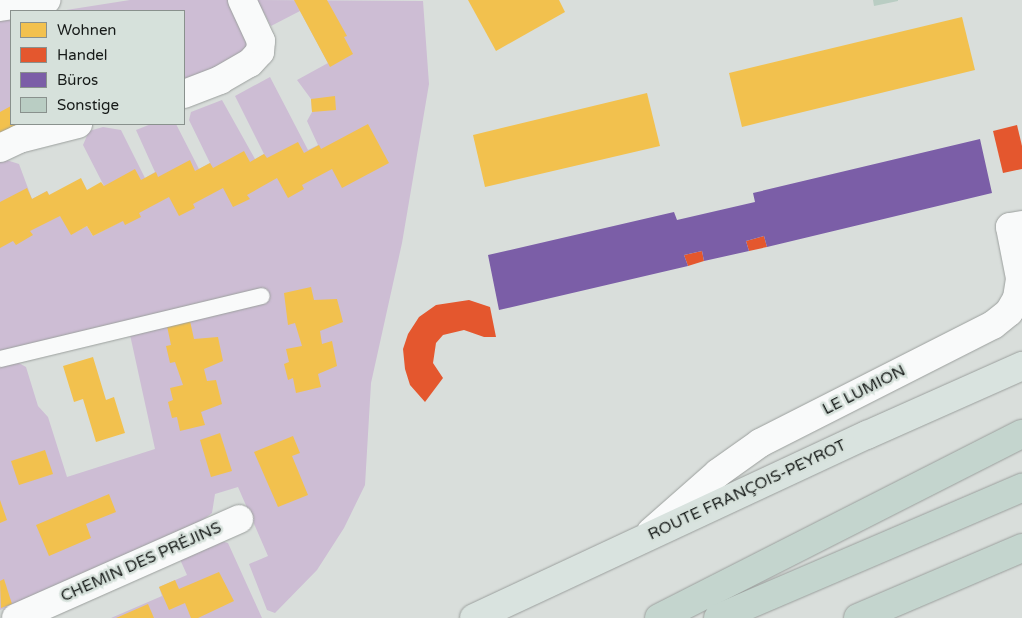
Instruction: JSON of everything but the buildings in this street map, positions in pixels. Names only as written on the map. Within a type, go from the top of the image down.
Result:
[{"type":"highway","points":[[659,618],[1022,434]]},
{"type":"highway","points":[[718,618],[1022,488]]},
{"type":"highway","points":[[858,618],[1022,548]]},
{"type":"main road","name":"ROUTE FRANÇOIS-PEYROT","points":[[475,618],[644,538],[1022,366]]},
{"type":"street","points":[[0,7],[46,0]]},
{"type":"street","points":[[185,94],[220,80],[250,63],[260,52],[261,41],[242,0]]},
{"type":"street","points":[[0,148],[19,139],[74,125]]},
{"type":"street","name":"LE LUMION","points":[[644,538],[718,473],[760,444],[993,325],[1017,298],[1020,278],[1010,227],[1022,225]]},
{"type":"street","name":"CHEMIN DES PRÉJINS","points":[[16,618],[239,519]]},
{"type":"lane","points":[[0,358],[262,296]]},
{"type":"shaded area","points":[[130,0],[231,0],[248,45],[234,63],[185,85],[185,10],[66,10]]},
{"type":"shaded area","points":[[257,0],[423,1],[429,84],[402,243],[371,383],[365,485],[344,528],[317,570],[275,613],[267,610],[249,564],[268,556],[238,487],[215,494],[212,513],[200,522],[0,610],[0,364],[17,362],[26,367],[38,406],[48,417],[67,477],[155,449],[127,321],[0,351],[0,158],[19,164],[32,199],[47,191],[71,234],[87,226],[93,236],[122,221],[83,145],[89,131],[103,127],[121,130],[145,178],[155,172],[136,130],[148,125],[177,125],[199,169],[210,163],[189,120],[191,112],[222,100],[255,159],[264,154],[235,96],[270,77],[308,150],[318,145],[307,121],[312,112],[311,99],[297,80],[328,63],[300,11],[271,26]]},
{"type":"shaded area","points":[[10,19],[10,125],[39,125],[0,141],[0,21]]},
{"type":"shaded area","points":[[221,541],[228,543],[262,618],[111,618],[162,596],[159,587],[187,575],[179,557]]}]
